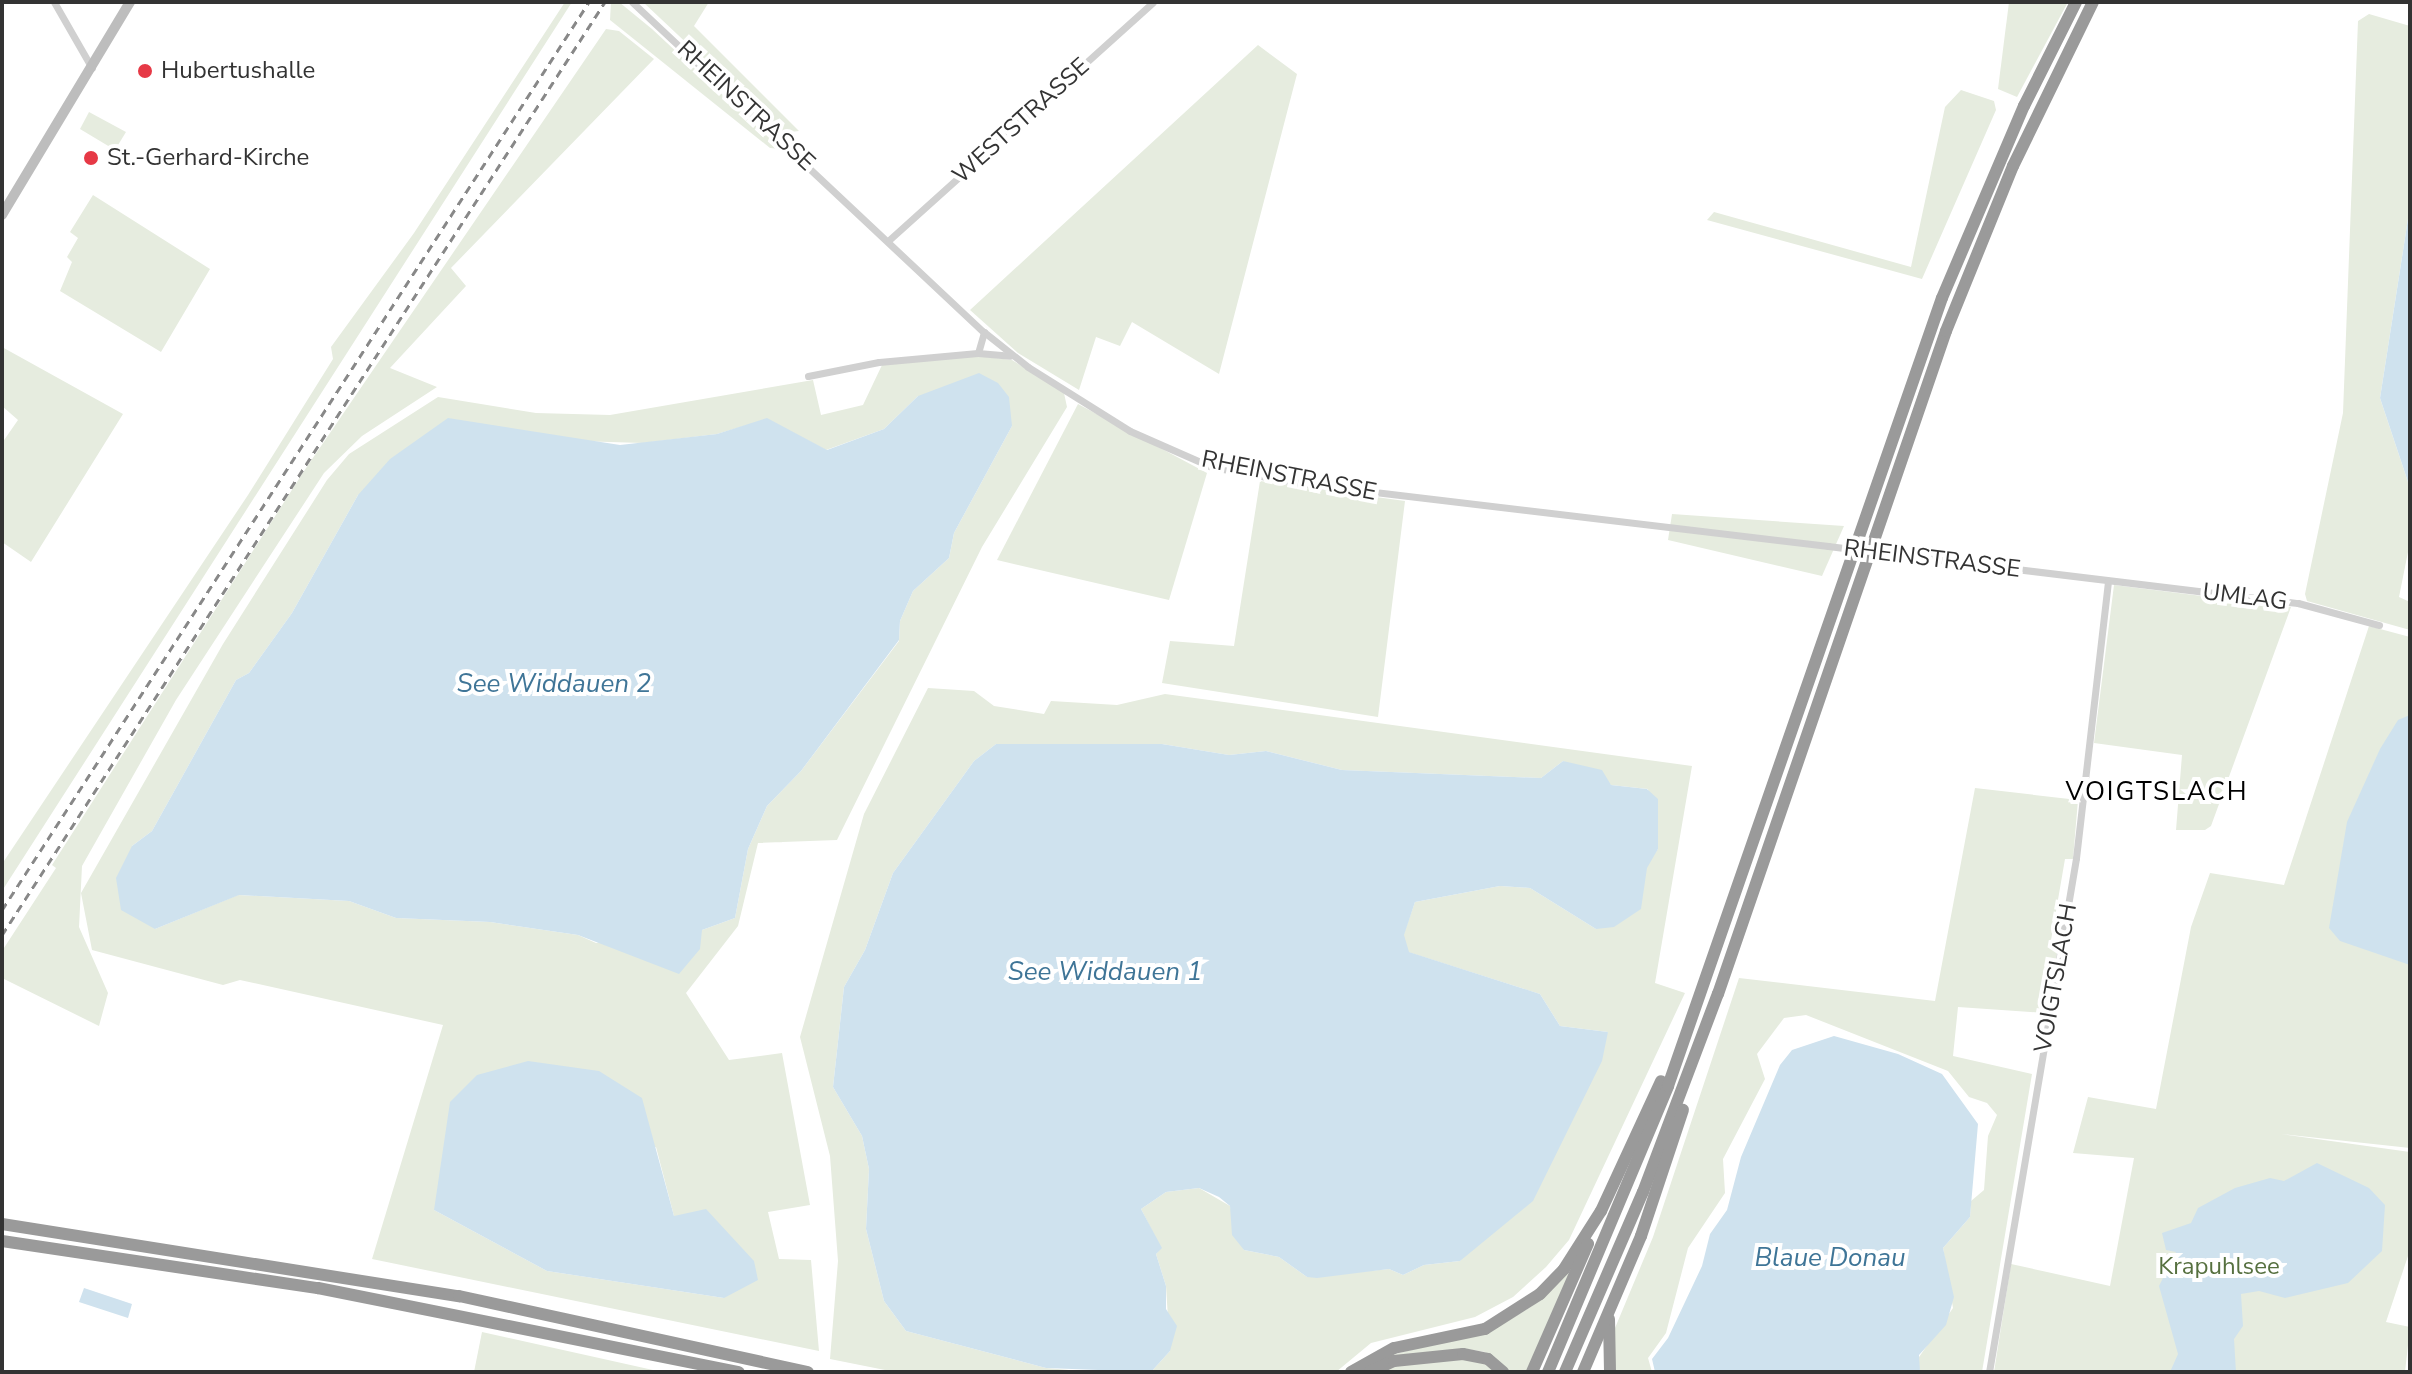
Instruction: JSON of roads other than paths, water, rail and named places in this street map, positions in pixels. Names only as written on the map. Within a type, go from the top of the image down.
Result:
[{"type":"highway","points":[[1548,1372],[1631,1182],[1702,991],[1908,388],[1985,193],[2076,2]]},
{"type":"highway","points":[[1565,1372],[1643,1192],[1718,994],[1940,346],[2013,166],[2093,2]]},
{"type":"highway","points":[[1532,1372],[1601,1211],[1702,991]]},
{"type":"highway","points":[[1583,1372],[1641,1236],[1700,1064],[1718,994]]},
{"type":"highway","points":[[1351,1372],[1394,1348],[1458,1338],[1509,1317],[1564,1269],[1601,1211]]},
{"type":"highway","points":[[2,1224],[459,1296],[808,1372]]},
{"type":"highway","points":[[2,1241],[406,1303],[739,1372]]},
{"type":"highway","points":[[1610,1310],[1610,1372]]},
{"type":"highway","points":[[1370,1372],[1394,1361],[1463,1354],[1488,1359],[1503,1372]]},
{"type":"main road","points":[[2,215],[130,2]]},
{"type":"street","points":[[54,2],[92,68]]},
{"type":"street","name":"RHEINSTRASSE","points":[[632,2],[1013,356],[1130,431],[1212,467],[1337,489],[2108,581]]},
{"type":"street","name":"WESTSTRASSE","points":[[889,240],[1153,2]]},
{"type":"street","points":[[978,353],[984,332]]},
{"type":"street","points":[[808,376],[879,362],[978,353],[1013,356]]},
{"type":"street","name":"UMLAG","points":[[2108,581],[2298,603],[2379,625]]},
{"type":"street","name":"VOIGTSLACH","points":[[1989,1372],[2076,858],[2108,581]]},
{"type":"water","points":[[2410,206],[2410,488],[2380,398]]},
{"type":"water","name":"See Widdauen 2","points":[[979,373],[998,383],[1009,397],[1012,426],[954,533],[949,558],[913,591],[900,621],[899,640],[801,771],[767,806],[748,849],[735,918],[702,930],[700,949],[679,974],[578,935],[490,922],[396,918],[349,901],[239,895],[155,929],[121,910],[116,878],[132,846],[152,831],[236,680],[249,673],[292,613],[358,495],[390,459],[448,418],[620,445],[717,434],[767,418],[827,450],[884,429],[918,396]]},
{"type":"water","points":[[2410,715],[2410,965],[2340,941],[2329,928],[2347,822],[2380,749],[2398,720]]},
{"type":"water","name":"See Widdauen 1","points":[[996,744],[1162,744],[1229,755],[1266,751],[1342,770],[1541,778],[1563,761],[1602,770],[1611,785],[1647,789],[1658,799],[1658,849],[1647,868],[1641,909],[1614,927],[1596,929],[1530,888],[1500,886],[1415,902],[1404,935],[1409,952],[1540,994],[1560,1026],[1608,1032],[1602,1061],[1533,1201],[1460,1261],[1424,1265],[1403,1275],[1389,1269],[1317,1278],[1307,1277],[1279,1257],[1244,1250],[1232,1235],[1230,1206],[1219,1197],[1199,1188],[1166,1192],[1141,1209],[1162,1248],[1156,1254],[1166,1286],[1166,1309],[1177,1326],[1170,1351],[1151,1372],[1046,1368],[906,1331],[884,1301],[866,1229],[869,1169],[862,1136],[833,1087],[844,987],[865,950],[893,873],[974,761]]},
{"type":"water","name":"Blaue Donau","points":[[1834,1036],[1898,1054],[1942,1074],[1978,1124],[1970,1217],[1943,1248],[1954,1297],[1946,1325],[1919,1355],[1920,1372],[1655,1372],[1652,1359],[1668,1338],[1702,1266],[1710,1234],[1727,1210],[1741,1157],[1780,1065],[1792,1050]]},
{"type":"water","points":[[528,1061],[599,1071],[642,1098],[674,1216],[706,1209],[754,1261],[758,1280],[724,1298],[547,1271],[434,1210],[450,1102],[477,1075]]},
{"type":"water","name":"Krapuhlsee","points":[[2317,1163],[2369,1188],[2385,1205],[2382,1251],[2348,1283],[2285,1298],[2259,1291],[2241,1294],[2243,1326],[2234,1339],[2236,1372],[2170,1372],[2178,1354],[2159,1286],[2176,1252],[2166,1250],[2162,1233],[2191,1223],[2198,1208],[2235,1188],[2270,1178],[2284,1181]]},
{"type":"water","points":[[84,1288],[132,1304],[128,1318],[79,1302]]},
{"type":"railway","points":[[2,910],[589,2]]},
{"type":"railway","points":[[2,935],[605,2]]},
{"type":"place","name":"Hubertushalle","points":[[145,71]]},
{"type":"place","name":"St.-Gerhard-Kirche","points":[[91,158]]},
{"type":"district","name":"VOIGTSLACH","points":[[2157,792]]}]
